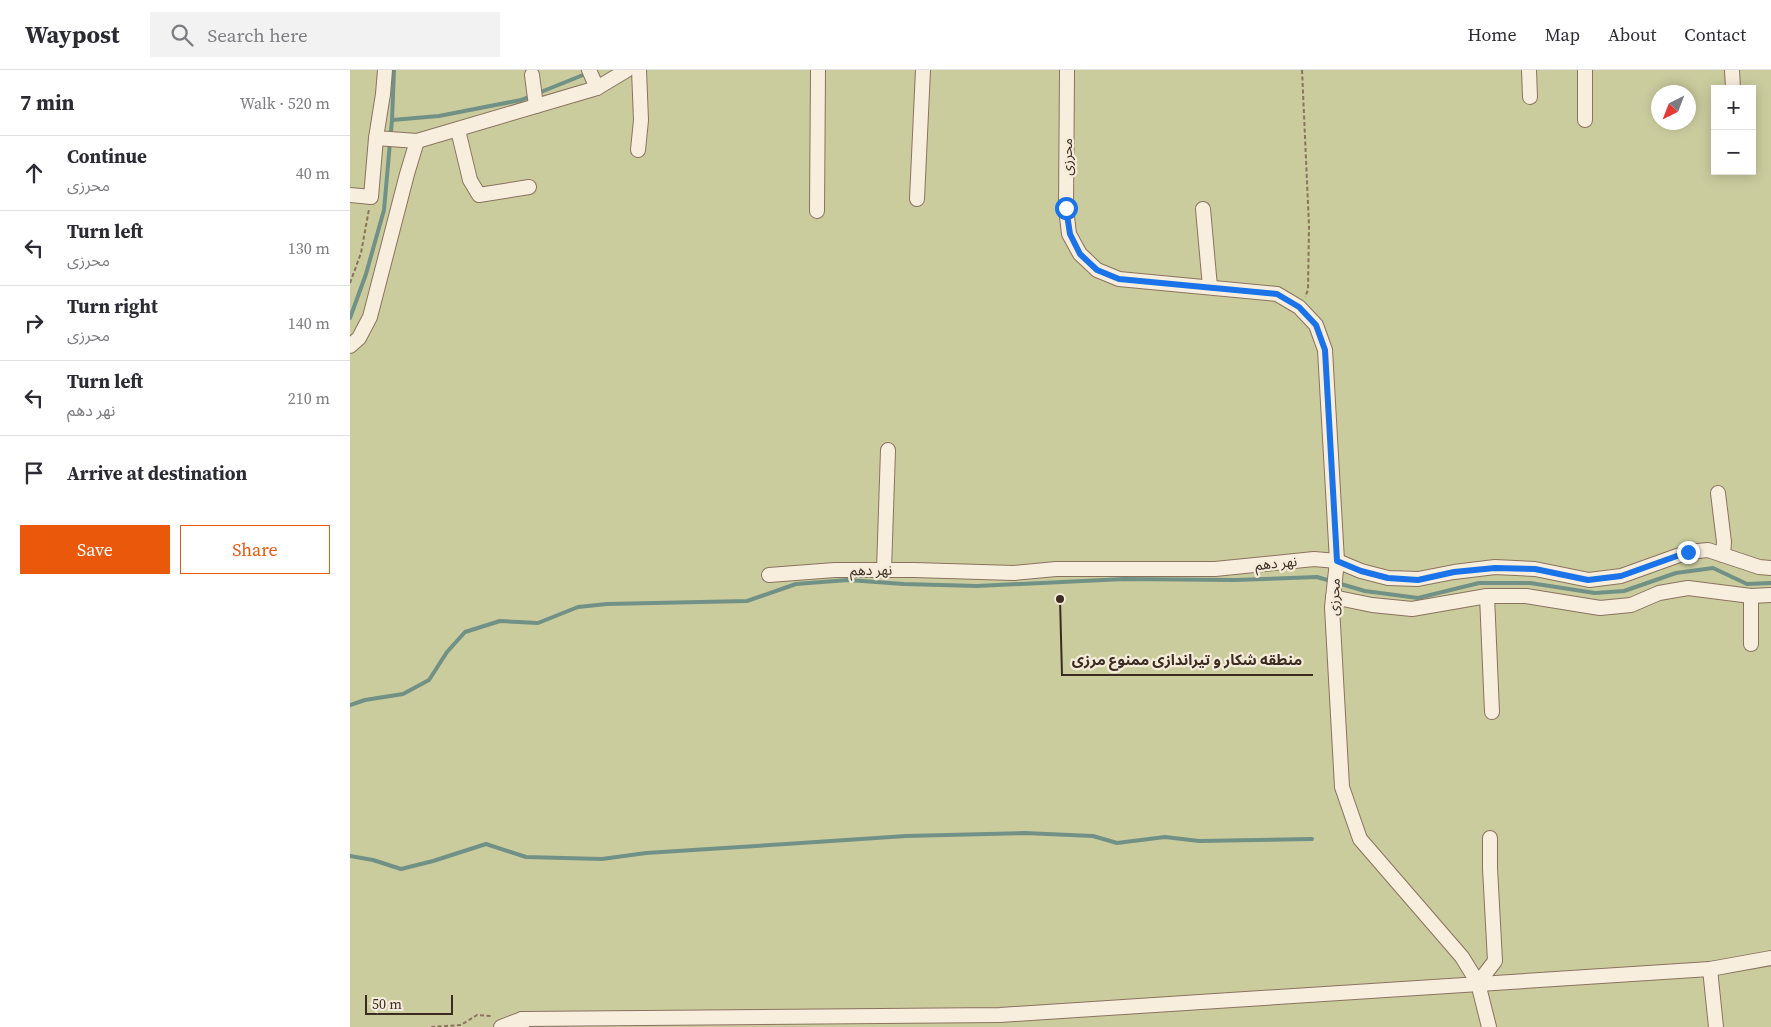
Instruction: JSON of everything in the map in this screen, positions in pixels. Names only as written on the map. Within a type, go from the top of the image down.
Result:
[{"type":"street","points":[[350,195],[371,197],[379,138],[384,70]]},
{"type":"street","points":[[379,138],[417,141],[458,130],[534,92],[626,70]]},
{"type":"street","points":[[638,150],[642,120],[639,70]]},
{"type":"street","points":[[817,211],[818,70]]},
{"type":"street","points":[[917,199],[923,70]]},
{"type":"street","name":"محرزی","points":[[1067,70],[1066,208],[1070,234],[1080,254],[1097,270],[1119,279],[1277,294],[1299,307],[1316,325],[1325,350],[1336,565],[1332,607],[1342,786],[1360,839],[1462,957],[1478,983],[1489,1027]]},
{"type":"street","points":[[1529,70],[1530,98]]},
{"type":"street","points":[[1585,70],[1585,120]]},
{"type":"street","points":[[1732,70],[1733,85]]},
{"type":"street","points":[[458,130],[470,180],[479,195],[529,187]]},
{"type":"street","points":[[350,346],[358,338],[370,317],[402,190],[417,141]]},
{"type":"street","points":[[1203,209],[1210,287]]},
{"type":"street","points":[[884,570],[888,450]]},
{"type":"street","points":[[1718,493],[1724,542],[1723,555]]},
{"type":"street","name":"نهر دهم","points":[[769,576],[835,570],[1014,573],[1056,569],[1215,568],[1314,559],[1388,578],[1418,580],[1454,572],[1495,568],[1535,569],[1588,580],[1621,576],[1688,552],[1708,550],[1759,568],[1771,568]]},
{"type":"street","points":[[1333,593],[1372,605],[1412,609],[1486,596],[1526,596],[1600,608],[1631,605],[1659,593],[1688,588],[1751,596],[1771,595]]},
{"type":"street","points":[[1486,596],[1492,712]]},
{"type":"street","points":[[1751,596],[1751,644]]},
{"type":"street","points":[[1478,983],[1495,962],[1490,838]]},
{"type":"street","points":[[497,1024],[1000,1014],[1710,969],[1771,958]]},
{"type":"street","points":[[1710,969],[1716,1027]]},
{"type":"path","points":[[1299,307],[1308,290],[1310,226],[1302,70]]},
{"type":"path","points":[[350,283],[360,253],[371,197]]},
{"type":"path","points":[[431,1027],[461,1025],[477,1015],[491,1016],[497,1024]]},
{"type":"green space","points":[[350,70],[1771,70],[1771,1027],[350,1027]]},
{"type":"waterway","points":[[350,318],[366,274],[384,210],[392,120],[394,70]]},
{"type":"waterway","points":[[392,120],[439,116],[521,100],[588,73]]},
{"type":"waterway","points":[[350,705],[365,700],[403,694],[429,680],[447,652],[465,632],[500,621],[538,623],[578,607],[607,604],[747,601],[796,584],[848,580],[977,586],[1124,579],[1235,580],[1317,577],[1365,591],[1418,598],[1479,583],[1530,583],[1595,593],[1624,591],[1676,573],[1713,568],[1747,584],[1771,583]]},
{"type":"waterway","points":[[350,856],[373,860],[401,869],[486,844],[526,857],[602,859],[646,853],[906,836],[1024,833],[1093,836],[1117,843],[1165,837],[1199,841],[1312,839]]},
{"type":"place","name":"منطقه شکار و تیراندازی ممنوع مرزی","points":[[1060,599]]},
{"type":"route","points":[[1066,208],[1070,234],[1080,254],[1097,270],[1119,279],[1277,294],[1299,307],[1316,325],[1325,350],[1337,561],[1361,571],[1388,578],[1418,580],[1454,572],[1495,568],[1535,569],[1588,580],[1621,576],[1688,552]]}]
